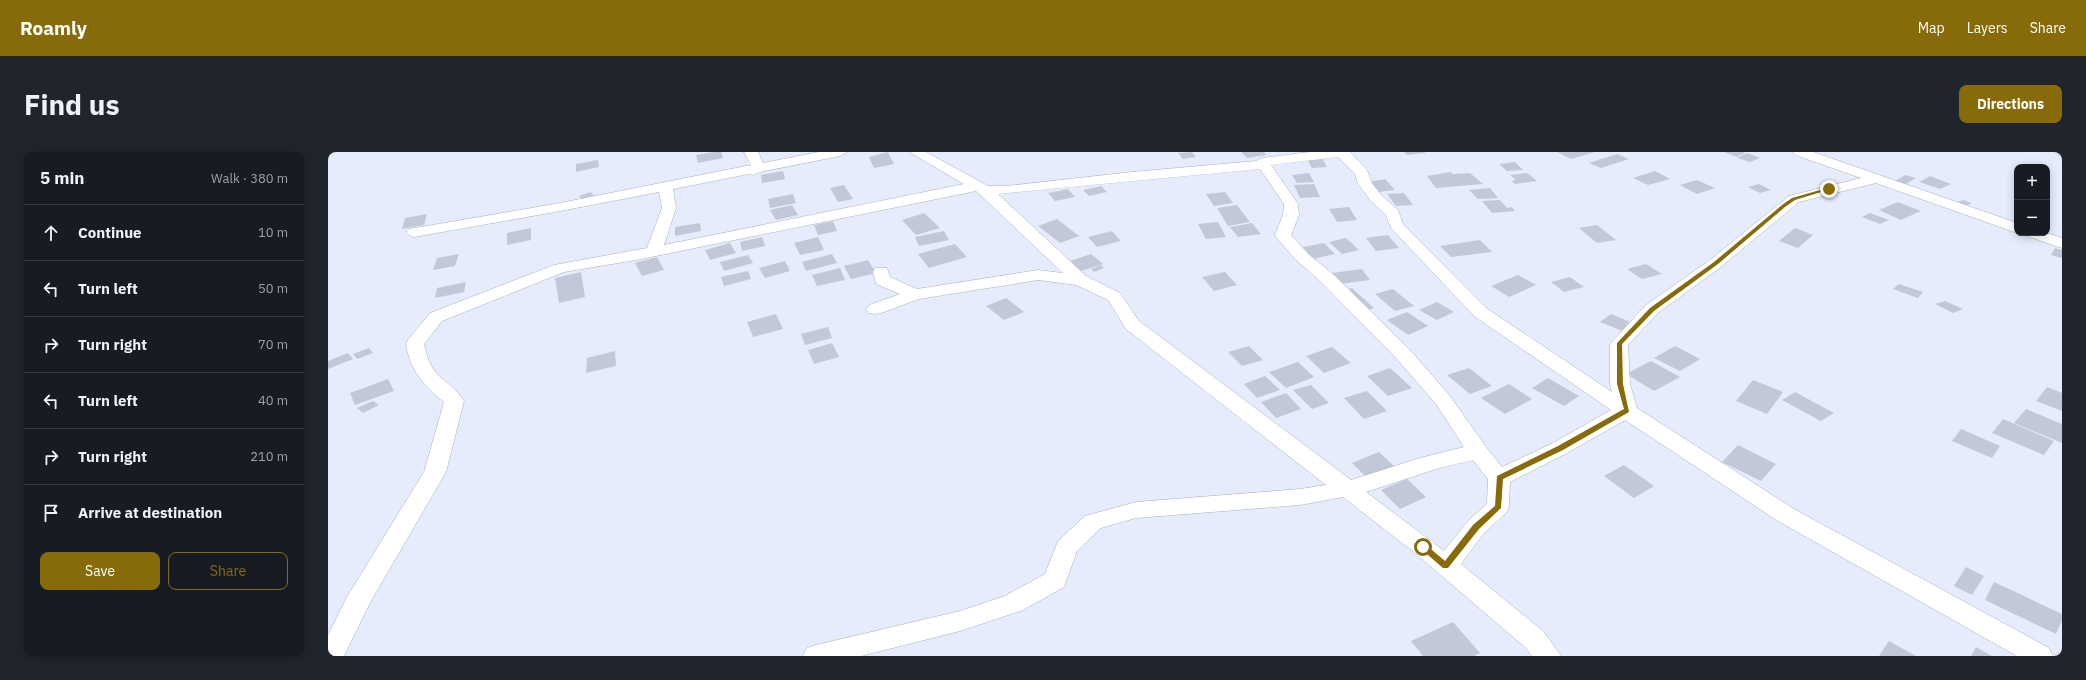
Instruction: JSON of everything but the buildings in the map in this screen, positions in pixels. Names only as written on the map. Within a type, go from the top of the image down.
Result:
[{"type":"street","points":[[751,152],[758,166],[753,170]]},
{"type":"street","points":[[414,232],[666,187],[722,174],[753,170],[840,152]]},
{"type":"street","points":[[916,152],[982,188],[1080,280],[1114,297],[1132,325],[1446,566],[1535,640],[1548,656]]},
{"type":"street","points":[[331,656],[360,597],[435,472],[454,401],[426,377],[417,361],[415,344],[436,317],[560,268],[982,188],[1006,190],[1265,159],[1342,152],[1362,173],[1365,184],[1376,198],[1393,213],[1396,225],[1480,312],[1684,450],[1786,515],[2040,656]]},
{"type":"street","points":[[1800,152],[2014,227]]},
{"type":"street","points":[[1265,159],[1290,204],[1290,215],[1283,235],[1301,256],[1328,279],[1334,287],[1402,354],[1443,400],[1478,452],[1499,478],[1498,507],[1476,527],[1446,566]]},
{"type":"street","points":[[1627,410],[1620,384],[1619,344],[1652,309],[1716,263],[1794,199],[1829,189],[1877,179]]},
{"type":"street","points":[[654,251],[669,208],[666,187]]},
{"type":"street","points":[[2040,236],[2062,244]]},
{"type":"street","points":[[881,272],[882,280],[915,294]]},
{"type":"street","points":[[875,309],[915,294],[1038,275],[1080,280]]},
{"type":"street","points":[[1499,478],[1560,448],[1627,410]]},
{"type":"street","points":[[816,656],[960,621],[1014,603],[1055,580],[1066,547],[1093,522],[1136,510],[1300,497],[1347,489],[1368,484],[1451,456],[1478,452]]},
{"type":"route","points":[[1423,547],[1446,566],[1476,527],[1498,507],[1499,478],[1560,448],[1627,410],[1620,384],[1619,344],[1652,309],[1716,263],[1784,206],[1794,199],[1829,189]]}]
